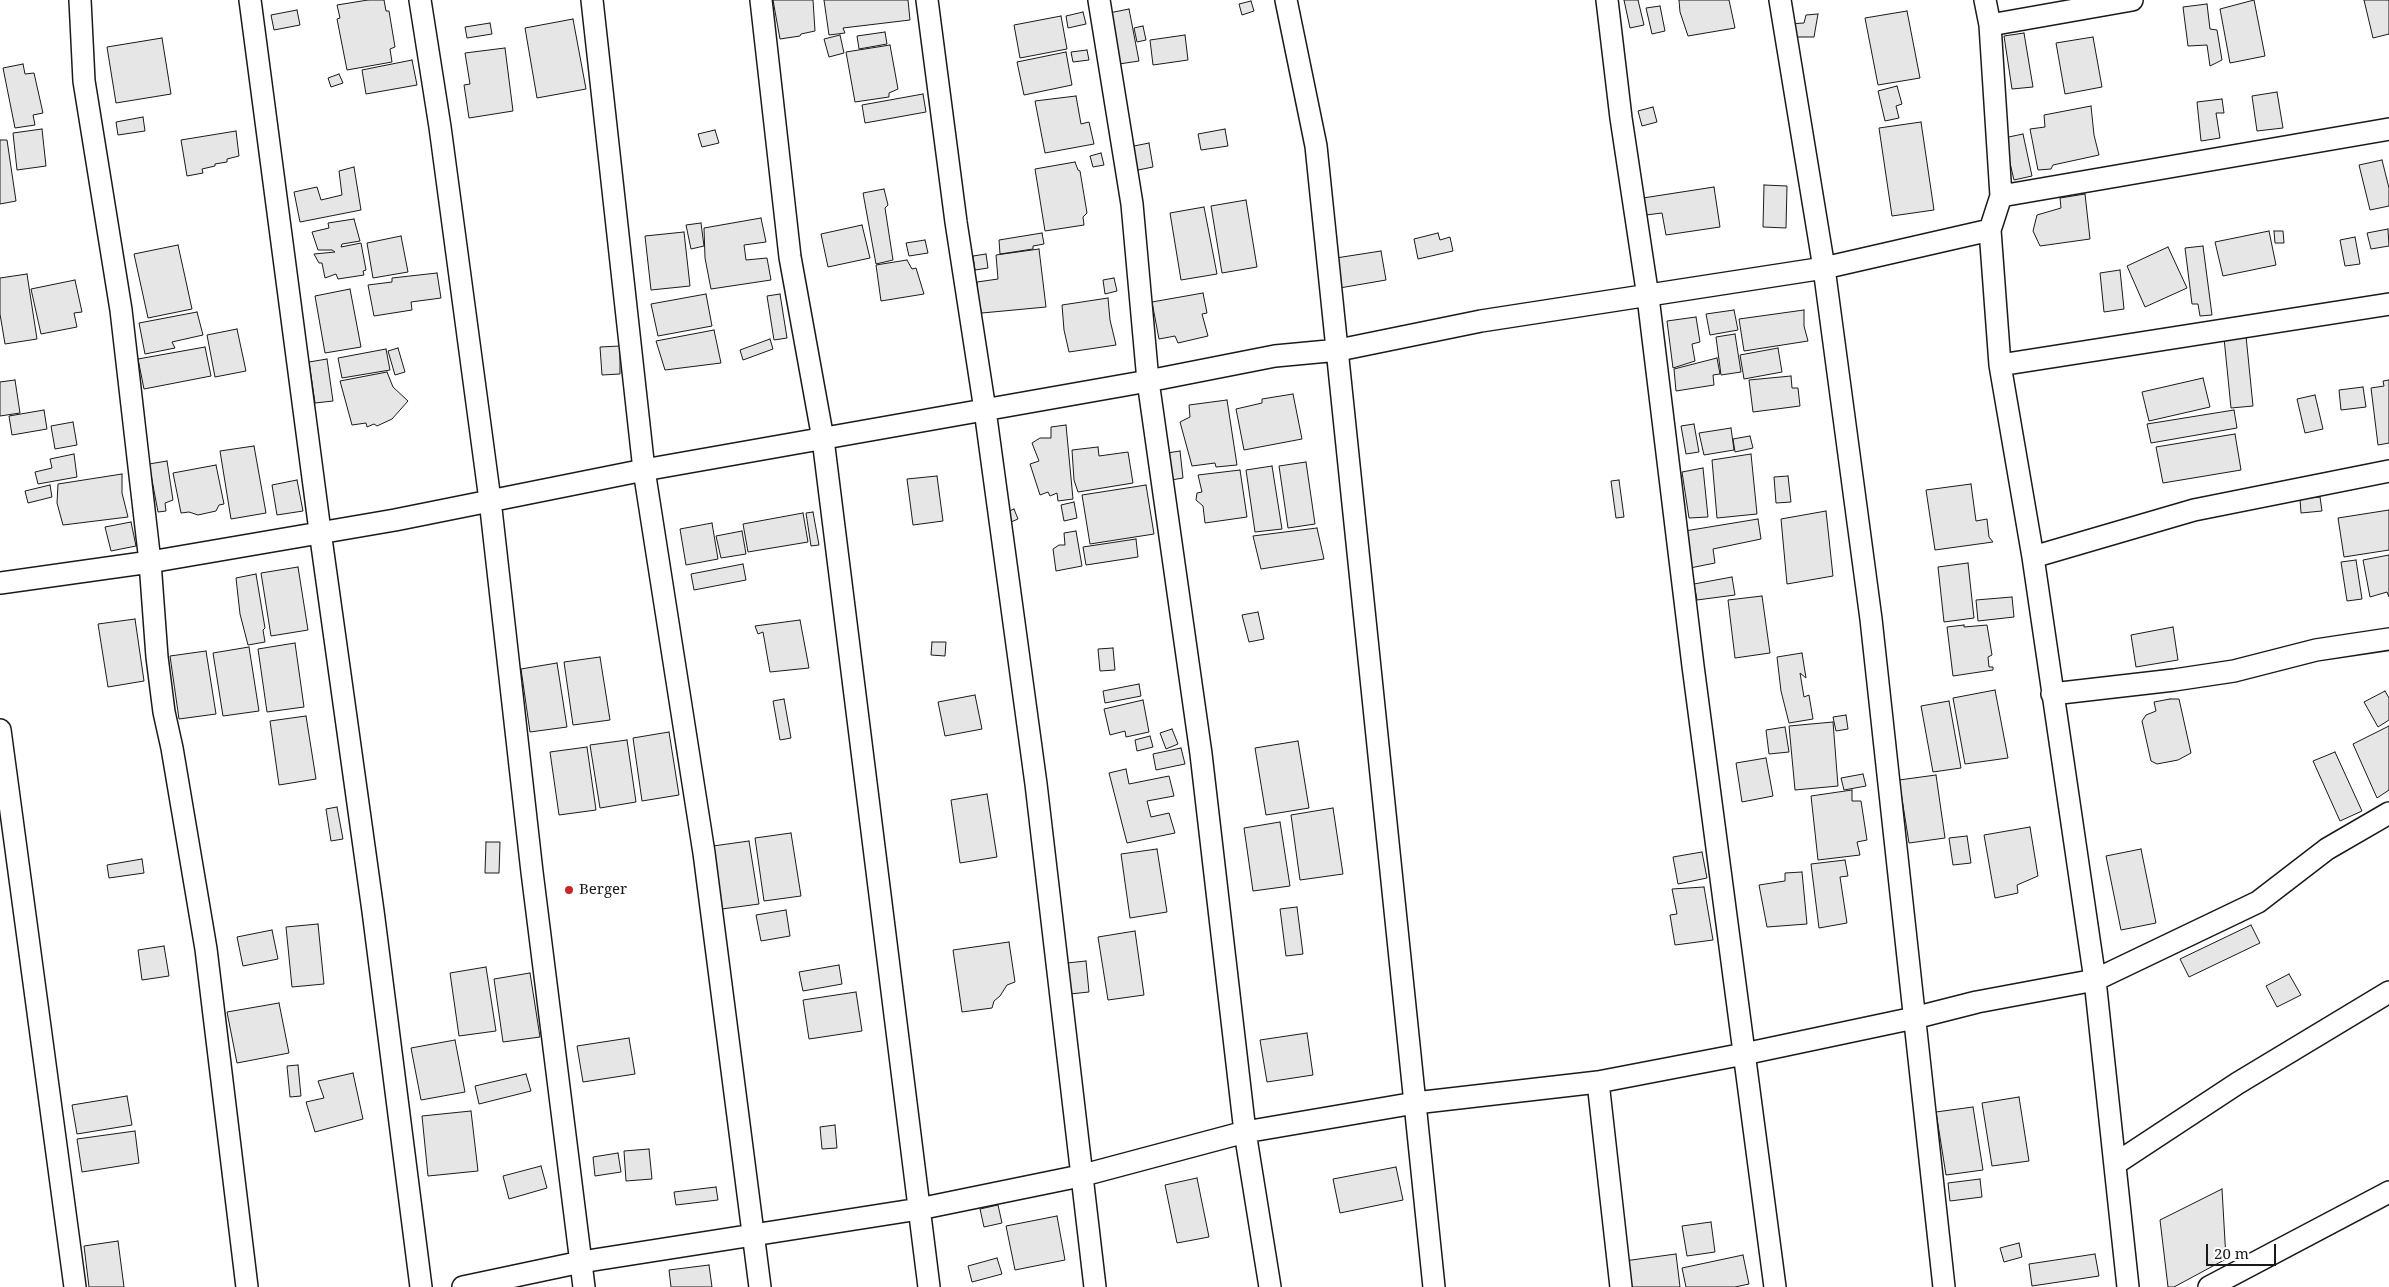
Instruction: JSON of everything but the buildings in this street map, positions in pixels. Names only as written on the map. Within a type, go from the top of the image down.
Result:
[{"type":"street","points":[[80,0],[84,81],[121,310],[150,562],[157,657],[164,712],[172,748],[206,949],[247,1287]]},
{"type":"street","points":[[250,0],[320,531],[373,911],[421,1287]]},
{"type":"street","points":[[420,0],[490,500],[532,872],[584,1287]]},
{"type":"street","points":[[592,0],[644,470],[704,853],[760,1287]]},
{"type":"street","points":[[761,0],[790,257],[823,439],[929,1287]]},
{"type":"street","points":[[927,0],[956,222],[985,410],[1036,784],[1080,1176],[1095,1287]]},
{"type":"street","points":[[1099,0],[1132,204],[1148,381],[1201,754],[1245,1132],[1270,1287]]},
{"type":"street","points":[[1286,0],[1316,146],[1339,350],[1376,740],[1434,1287]]},
{"type":"street","points":[[1607,0],[1621,118],[1648,296],[1693,666],[1775,1287]]},
{"type":"street","points":[[1780,0],[1824,268],[1871,619],[1944,1287]]},
{"type":"street","points":[[1986,0],[1990,25],[2001,196],[1990,230],[2000,365],[2033,557],[2095,980],[2128,1287]]},
{"type":"street","points":[[1990,25],[2132,0]]},
{"type":"street","points":[[2001,196],[2389,129]]},
{"type":"street","points":[[0,583],[150,562],[320,531],[395,520],[644,470],[1148,381],[1275,356],[1339,350],[1481,321],[1824,268],[1990,230]]},
{"type":"street","points":[[2000,365],[2389,304]]},
{"type":"street","points":[[2033,557],[2194,510],[2389,471]]},
{"type":"street","points":[[2052,694],[2234,671],[2316,650],[2389,639]]},
{"type":"street","points":[[0,730],[75,1287]]},
{"type":"street","points":[[463,1287],[580,1262],[919,1209],[1080,1176],[1245,1132],[1415,1103],[1598,1082],[1744,1054],[1914,1018],[1977,1002],[2095,980],[2258,902],[2327,849],[2389,813]]},
{"type":"street","points":[[2115,1164],[2238,1083],[2389,992]]},
{"type":"street","points":[[1598,1082],[1621,1287]]},
{"type":"street","points":[[2210,1287],[2389,1192]]},
{"type":"place","name":"Berger","points":[[569,890]]}]
